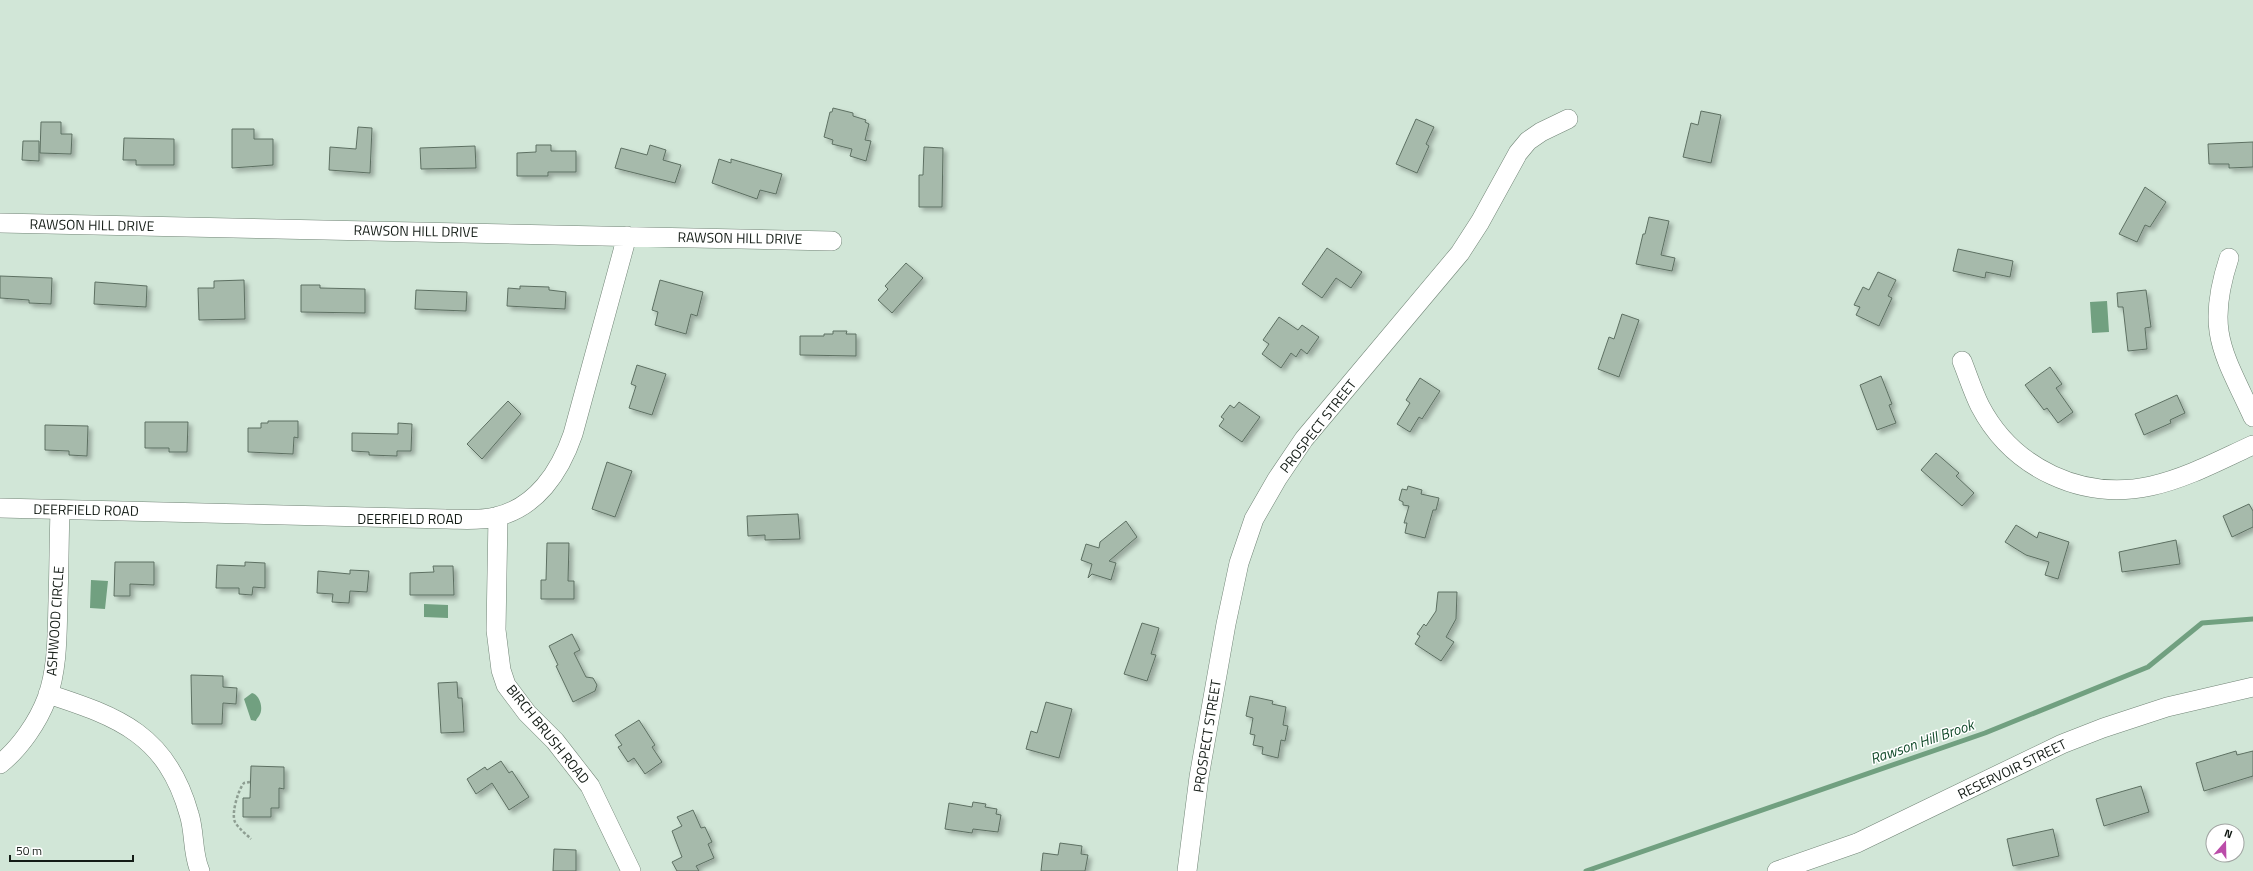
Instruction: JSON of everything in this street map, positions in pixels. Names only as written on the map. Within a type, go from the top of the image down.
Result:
[{"type":"street","name":"PROSPECT STREET","points":[[1187,871],[1199,777],[1229,608],[1245,540],[1264,499],[1304,439],[1460,253],[1480,222],[1518,153],[1528,141],[1541,132],[1568,119]]},
{"type":"street","name":"RAWSON HILL DRIVE","points":[[0,223],[832,241]]},
{"type":"street","name":"DEERFIELD ROAD","points":[[0,508],[352,518],[461,519],[498,516],[518,508],[540,491],[553,478],[564,459],[573,434],[627,236]]},
{"type":"street","points":[[2229,258],[2219,292],[2217,312],[2218,332],[2224,355],[2253,418]]},
{"type":"street","points":[[1962,361],[1980,407],[2005,440],[2028,462],[2060,480],[2077,485],[2114,490],[2150,486],[2185,476],[2253,446]]},
{"type":"street","name":"ASHWOOD CIRCLE","points":[[0,764],[12,755],[39,715],[48,694],[53,674],[57,629],[60,510]]},
{"type":"street","name":"BIRCH BRUSH ROAD","points":[[498,516],[496,630],[500,670],[506,685],[527,713],[555,742],[590,786],[631,871]]},
{"type":"street","name":"RESERVOIR STREET","points":[[1777,871],[1876,834],[2089,733],[2168,707],[2253,687]]},
{"type":"street","points":[[48,694],[90,707],[118,720],[137,733],[154,749],[173,774],[186,802],[200,871]]},
{"type":"path","points":[[250,782],[244,783],[238,790],[234,815],[236,822],[250,839]]},
{"type":"shaded area","points":[[2107,301],[2109,332],[2092,333],[2090,302]]},
{"type":"shaded area","points":[[91,580],[108,581],[105,609],[90,608]]},
{"type":"shaded area","points":[[424,604],[448,605],[448,618],[424,617]]},
{"type":"shaded area","points":[[252,693],[257,696],[261,706],[259,717],[256,721],[251,720],[244,699]]},
{"type":"building","points":[[833,108],[853,113],[853,116],[866,120],[865,122],[869,124],[865,140],[871,141],[866,161],[850,156],[852,149],[832,144],[833,140],[824,137],[830,112],[832,112]]},
{"type":"building","points":[[1701,111],[1721,115],[1711,163],[1683,157],[1691,123],[1698,125]]},
{"type":"building","points":[[1416,119],[1434,127],[1426,144],[1429,146],[1417,173],[1396,164]]},
{"type":"building","points":[[41,122],[61,122],[61,134],[72,134],[71,154],[40,153]]},
{"type":"building","points":[[358,127],[372,128],[370,173],[329,170],[330,147],[356,149]]},
{"type":"building","points":[[232,129],[254,129],[254,139],[273,139],[273,165],[232,168]]},
{"type":"building","points":[[124,138],[174,139],[174,165],[136,165],[136,160],[123,160]]},
{"type":"building","points":[[23,141],[39,141],[39,161],[22,160]]},
{"type":"building","points":[[2253,142],[2253,167],[2229,168],[2229,164],[2209,164],[2208,144]]},
{"type":"building","points":[[536,145],[551,145],[551,151],[576,151],[576,172],[548,172],[548,176],[517,176],[517,153],[536,152]]},
{"type":"building","points":[[650,145],[666,150],[663,160],[681,165],[675,183],[615,168],[621,148],[647,155]]},
{"type":"building","points":[[475,146],[476,168],[421,169],[420,148]]},
{"type":"building","points":[[924,147],[943,148],[942,207],[919,207],[919,175],[923,175]]},
{"type":"building","points":[[719,159],[731,163],[731,159],[782,174],[776,194],[760,190],[757,199],[712,183]]},
{"type":"building","points":[[2145,187],[2166,202],[2150,227],[2145,225],[2137,242],[2119,234]]},
{"type":"building","points":[[1649,217],[1669,221],[1661,255],[1675,258],[1672,271],[1636,264],[1643,234],[1645,234]]},
{"type":"building","points":[[1327,248],[1362,272],[1351,288],[1336,278],[1322,298],[1302,284]]},
{"type":"building","points":[[1958,249],[2013,261],[2010,277],[1986,272],[1985,278],[1953,271]]},
{"type":"building","points":[[906,263],[923,278],[892,313],[878,300],[888,289],[885,286]]},
{"type":"building","points":[[1878,272],[1896,280],[1888,296],[1892,298],[1879,326],[1856,315],[1860,307],[1854,305],[1863,287],[1869,290]]},
{"type":"building","points":[[0,276],[52,278],[51,304],[29,303],[29,300],[0,298]]},
{"type":"building","points":[[244,280],[245,319],[199,320],[198,288],[214,288],[214,281]]},
{"type":"building","points":[[660,280],[703,292],[697,316],[691,314],[686,334],[655,325],[658,312],[652,310]]},
{"type":"building","points":[[95,282],[147,286],[146,307],[94,304]]},
{"type":"building","points":[[301,285],[320,285],[320,288],[365,289],[365,313],[301,312]]},
{"type":"building","points":[[520,286],[549,287],[549,290],[566,292],[565,309],[507,306],[508,288],[520,289]]},
{"type":"building","points":[[416,290],[467,292],[466,311],[415,309]]},
{"type":"building","points":[[2146,290],[2151,327],[2145,328],[2147,349],[2128,351],[2123,307],[2118,307],[2117,293]]},
{"type":"building","points":[[1622,314],[1639,320],[1619,377],[1598,369],[1609,337],[1614,339]]},
{"type":"building","points":[[1279,317],[1298,330],[1302,325],[1319,337],[1307,354],[1301,349],[1296,357],[1291,353],[1281,368],[1262,354],[1269,344],[1263,340]]},
{"type":"building","points":[[833,331],[847,331],[846,334],[856,334],[856,356],[800,355],[800,336],[824,336],[824,334],[833,334]]},
{"type":"building","points":[[637,365],[666,374],[652,415],[629,408],[636,386],[631,384]]},
{"type":"building","points":[[2050,367],[2062,384],[2056,388],[2073,412],[2058,423],[2047,408],[2044,410],[2025,385]]},
{"type":"building","points":[[1881,376],[1892,404],[1889,405],[1896,423],[1877,430],[1860,385]]},
{"type":"building","points":[[1420,378],[1440,391],[1422,419],[1419,417],[1410,432],[1397,424],[1410,403],[1406,400]]},
{"type":"building","points":[[2177,395],[2185,413],[2170,420],[2171,423],[2144,435],[2135,414]]},
{"type":"building","points":[[508,401],[521,414],[482,459],[467,444]]},
{"type":"building","points":[[1239,402],[1260,417],[1242,442],[1219,426],[1224,419],[1221,417],[1230,405],[1234,408]]},
{"type":"building","points":[[268,421],[298,421],[298,438],[294,437],[293,454],[248,452],[248,428],[261,428],[261,423],[268,423]]},
{"type":"building","points":[[145,422],[188,422],[187,452],[169,452],[169,448],[145,448]]},
{"type":"building","points":[[398,423],[412,424],[411,451],[397,451],[397,456],[369,455],[369,452],[352,451],[352,433],[398,434]]},
{"type":"building","points":[[45,425],[88,426],[87,456],[69,455],[69,451],[45,450]]},
{"type":"building","points":[[1936,453],[1959,473],[1956,476],[1974,493],[1962,506],[1921,470]]},
{"type":"building","points":[[607,462],[632,471],[615,517],[592,509]]},
{"type":"building","points":[[1408,486],[1422,490],[1421,494],[1439,498],[1436,510],[1433,510],[1425,538],[1405,533],[1407,523],[1404,523],[1409,506],[1403,505],[1403,502],[1399,500],[1402,489],[1407,490]]},
{"type":"building","points":[[2249,504],[2253,511],[2253,527],[2232,537],[2223,516]]},
{"type":"building","points":[[798,514],[800,539],[765,540],[765,535],[748,536],[747,516]]},
{"type":"building","points":[[1126,521],[1137,537],[1109,561],[1116,563],[1111,580],[1092,574],[1088,578],[1092,564],[1081,560],[1086,544],[1099,548],[1100,542]]},
{"type":"building","points":[[2016,525],[2037,538],[2039,532],[2069,542],[2058,579],[2045,575],[2049,562],[2026,555],[2005,542]]},
{"type":"building","points":[[2176,540],[2180,564],[2122,572],[2119,552]]},
{"type":"building","points":[[547,543],[569,543],[568,581],[574,581],[574,599],[541,599],[541,580],[546,580]]},
{"type":"building","points":[[115,562],[154,562],[154,585],[130,584],[130,596],[114,596]]},
{"type":"building","points":[[245,562],[265,563],[265,588],[253,587],[252,595],[239,594],[239,588],[216,588],[217,565],[245,566]]},
{"type":"building","points":[[433,566],[453,566],[454,595],[410,595],[410,573],[434,572]]},
{"type":"building","points":[[350,570],[369,571],[367,592],[350,591],[349,603],[332,602],[333,594],[317,593],[318,571],[350,574]]},
{"type":"building","points":[[1438,592],[1457,592],[1456,619],[1446,637],[1454,642],[1441,661],[1415,644],[1420,636],[1417,634],[1424,624],[1426,626],[1436,611]]},
{"type":"building","points":[[1142,623],[1159,628],[1151,654],[1156,655],[1147,681],[1124,674]]},
{"type":"building","points":[[572,634],[580,650],[574,653],[586,677],[593,678],[597,685],[595,691],[573,702],[556,666],[558,665],[549,646]]},
{"type":"building","points":[[191,675],[223,676],[223,687],[237,688],[236,704],[223,703],[222,724],[192,724]]},
{"type":"building","points":[[457,682],[458,698],[462,698],[464,732],[441,733],[438,683]]},
{"type":"building","points":[[1250,696],[1273,701],[1272,704],[1286,707],[1283,725],[1288,726],[1285,741],[1281,740],[1278,758],[1262,754],[1263,747],[1253,745],[1255,735],[1250,734],[1253,718],[1246,716]]},
{"type":"building","points":[[1046,702],[1072,709],[1059,758],[1026,749],[1031,731],[1037,733]]},
{"type":"building","points":[[639,720],[655,745],[652,747],[662,762],[645,774],[634,758],[628,762],[618,747],[622,745],[615,735]]},
{"type":"building","points":[[2236,751],[2237,755],[2253,751],[2253,776],[2204,791],[2196,763]]},
{"type":"building","points":[[501,761],[509,773],[512,771],[529,797],[509,810],[492,783],[476,794],[467,779],[485,767],[487,770]]},
{"type":"building","points":[[251,766],[284,767],[284,789],[279,788],[279,808],[271,808],[271,817],[243,817],[243,798],[250,798]]},
{"type":"building","points":[[2141,786],[2149,812],[2104,826],[2096,799]]},
{"type":"building","points":[[973,802],[986,804],[985,807],[997,809],[996,814],[1001,815],[998,832],[973,829],[972,833],[945,829],[949,803],[972,807]]},
{"type":"building","points":[[693,810],[701,828],[705,827],[712,842],[708,844],[714,858],[696,866],[699,871],[677,871],[672,862],[682,857],[672,831],[682,826],[677,817]]},
{"type":"building","points":[[2053,829],[2059,856],[2013,866],[2007,839]]},
{"type":"building","points":[[1060,843],[1082,846],[1081,854],[1088,855],[1085,871],[1041,871],[1043,853],[1058,855]]},
{"type":"building","points":[[554,849],[576,850],[576,871],[553,871]]},
{"type":"waterway","name":"Rawson Hill Brook","points":[[1586,871],[1985,733],[2148,667],[2202,623],[2253,619]]}]
